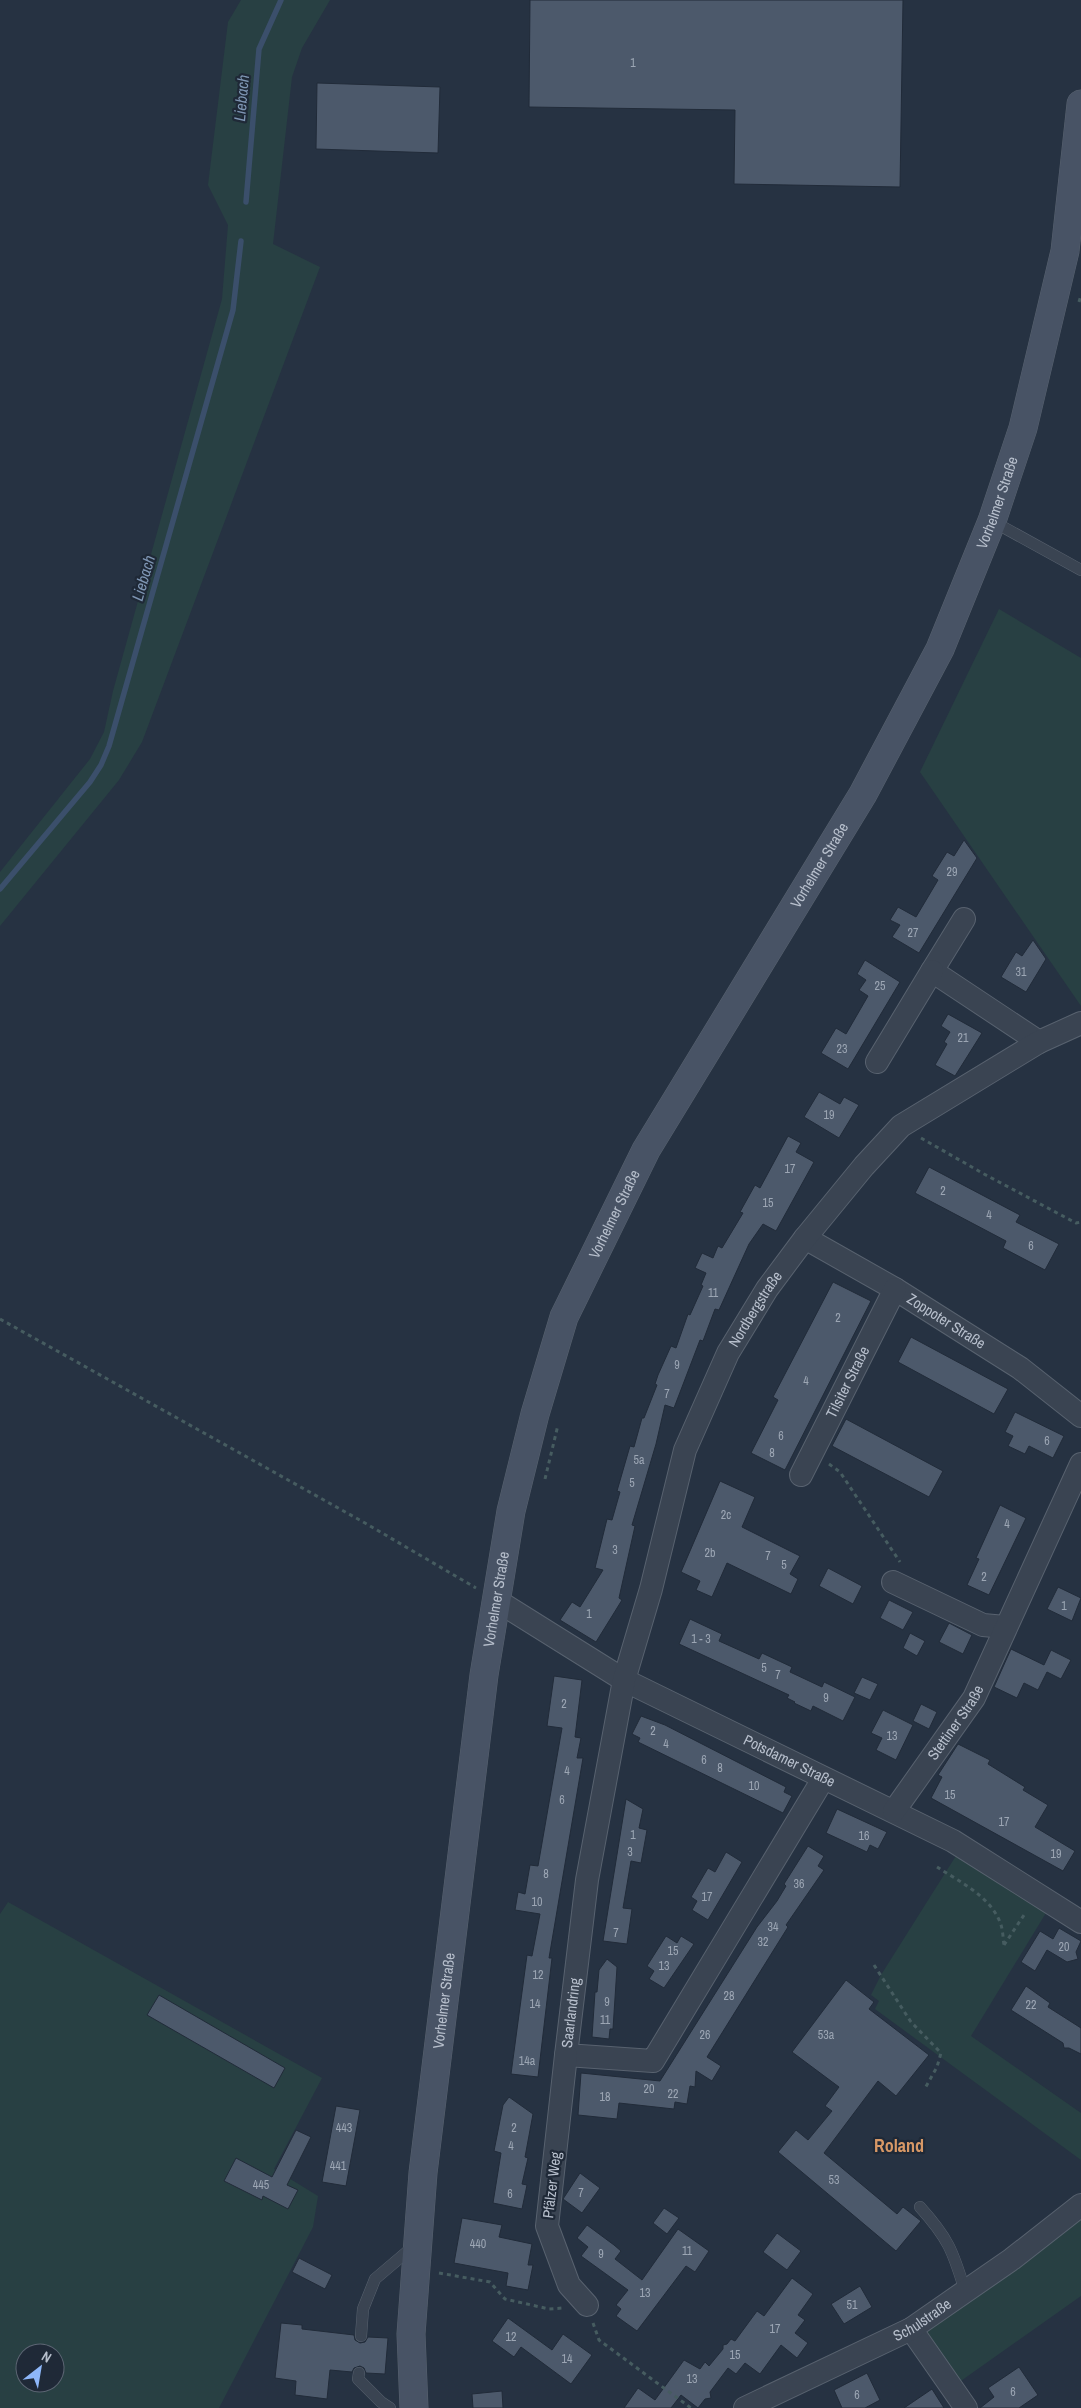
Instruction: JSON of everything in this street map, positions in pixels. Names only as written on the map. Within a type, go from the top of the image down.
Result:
[{"type":"main road","name":"Vorhelmer Straße","points":[[414,2408],[411,2334],[415,2257],[484,1675],[513,1501],[534,1414],[564,1317],[646,1150],[867,786],[940,649],[992,521],[1023,428],[1065,251],[1081,104]]},
{"type":"street","points":[[877,1062],[964,920]]},
{"type":"street","points":[[932,970],[1039,1042]]},
{"type":"street","name":"Nordbergstraße","points":[[624,1680],[651,1589],[685,1450],[728,1353],[767,1289],[805,1238],[864,1166],[901,1126],[1039,1042],[1081,1024]]},
{"type":"street","name":"Zoppoter Straße","points":[[805,1238],[895,1289],[1020,1368],[1081,1416]]},
{"type":"street","name":"Tilsiter Straße","points":[[801,1475],[895,1289]]},
{"type":"street","name":"Stettiner Straße","points":[[894,1811],[974,1698],[1081,1464]]},
{"type":"street","points":[[897,1572],[984,1625],[1005,1627]]},
{"type":"street","name":"Potsdamer Straße","points":[[496,1600],[624,1680],[953,1841],[1081,1922]]},
{"type":"street","name":"Saarlandring","points":[[624,1680],[587,1880],[566,2055],[653,2060],[823,1779]]},
{"type":"street","name":"Pfälzer Weg","points":[[566,2055],[547,2226],[569,2285],[587,2305]]},
{"type":"street","name":"Schulstraße","points":[[745,2408],[910,2329],[1012,2259],[1081,2205]]},
{"type":"street","points":[[910,2329],[966,2408]]},
{"type":"lane","points":[[992,521],[1081,570]]},
{"type":"lane","points":[[920,2207],[941,2230],[954,2252],[965,2291]]},
{"type":"lane","points":[[361,2336],[363,2309],[375,2279],[415,2257]]},
{"type":"lane","points":[[359,2373],[358,2379],[381,2402],[390,2408]]},
{"type":"path","points":[[1079,304],[1081,295]]},
{"type":"path","points":[[901,1126],[984,1174],[1076,1223],[1081,1222]]},
{"type":"path","points":[[0,1319],[445,1568],[496,1600]]},
{"type":"path","points":[[543,1484],[559,1423]]},
{"type":"path","points":[[812,1453],[840,1472],[897,1572]]},
{"type":"path","points":[[937,1867],[976,1892],[989,1906],[1001,1924],[1004,1945],[1037,1894]]},
{"type":"path","points":[[874,1965],[911,2022],[941,2053],[937,2068],[924,2090]]},
{"type":"path","points":[[415,2257],[490,2282],[504,2300],[548,2309],[587,2305],[599,2340],[690,2408]]},
{"type":"green space","points":[[241,0],[330,0],[302,48],[292,77],[273,244],[320,267],[142,742],[119,780],[0,926],[0,872],[90,759],[104,732],[113,691],[222,299],[228,225],[208,185],[228,22]]},
{"type":"green space","points":[[999,609],[1081,658],[1081,1006],[920,772]]},
{"type":"green space","points":[[959,1851],[1049,1908],[971,2036],[1081,2113],[1081,2160],[875,2009],[879,2001],[871,1995],[881,1975]]},
{"type":"green space","points":[[8,1902],[322,2078],[274,2169],[318,2196],[313,2227],[219,2408],[0,2408],[0,1914]]},
{"type":"green space","points":[[1081,2210],[1081,2296],[958,2383],[921,2329]]},
{"type":"building","points":[[530,0],[903,0],[900,187],[734,184],[735,110],[529,107]]},
{"type":"building","points":[[317,83],[440,87],[438,153],[316,149]]},
{"type":"building","points":[[964,840],[977,858],[919,953],[892,937],[900,925],[890,920],[898,907],[916,917],[938,880],[932,876],[947,852],[954,856]]},
{"type":"building","points":[[1033,940],[1046,959],[1026,992],[1001,977],[1016,952],[1022,956]]},
{"type":"building","points":[[865,960],[900,982],[848,1069],[821,1053],[836,1028],[846,1034],[868,996],[859,990],[866,980],[857,974]]},
{"type":"building","points":[[948,1014],[982,1033],[955,1076],[935,1065],[947,1044],[944,1042],[950,1032],[941,1026]]},
{"type":"building","points":[[819,1092],[840,1104],[844,1097],[859,1105],[839,1138],[804,1117]]},
{"type":"building","points":[[788,1136],[801,1143],[796,1152],[814,1162],[776,1231],[763,1224],[749,1244],[719,1310],[715,1309],[703,1341],[700,1340],[674,1408],[665,1405],[656,1444],[632,1525],[635,1526],[619,1598],[622,1600],[596,1642],[560,1620],[572,1602],[580,1607],[603,1570],[595,1568],[607,1519],[612,1520],[620,1492],[617,1491],[630,1446],[634,1447],[642,1418],[644,1418],[657,1385],[655,1384],[658,1375],[671,1346],[676,1348],[688,1314],[690,1315],[703,1286],[701,1285],[706,1273],[695,1268],[702,1253],[713,1258],[718,1246],[722,1248],[743,1213],[740,1212],[755,1185],[760,1188]]},
{"type":"building","points":[[929,1167],[1020,1215],[1016,1222],[1059,1244],[1045,1270],[1003,1248],[1006,1241],[915,1193]]},
{"type":"building","points":[[833,1282],[871,1301],[785,1470],[751,1453],[778,1400],[773,1397]]},
{"type":"building","points":[[911,1337],[1008,1389],[994,1414],[898,1362]]},
{"type":"building","points":[[1015,1412],[1064,1436],[1053,1458],[1029,1446],[1025,1454],[1008,1446],[1013,1436],[1005,1432]]},
{"type":"building","points":[[846,1419],[943,1471],[929,1497],[832,1446]]},
{"type":"building","points":[[720,1481],[755,1497],[742,1527],[800,1556],[790,1574],[798,1579],[791,1594],[727,1563],[712,1597],[696,1590],[700,1581],[681,1572]]},
{"type":"building","points":[[1000,1505],[1026,1518],[989,1595],[967,1585],[979,1559],[976,1558]]},
{"type":"building","points":[[828,1568],[862,1586],[853,1604],[819,1586]]},
{"type":"building","points":[[1058,1587],[1081,1598],[1072,1621],[1047,1609]]},
{"type":"building","points":[[889,1600],[913,1612],[903,1630],[880,1618]]},
{"type":"building","points":[[690,1619],[722,1634],[719,1641],[759,1659],[762,1653],[792,1667],[790,1672],[822,1687],[824,1682],[855,1697],[843,1721],[813,1706],[811,1711],[787,1698],[789,1695],[679,1644]]},
{"type":"building","points":[[949,1623],[972,1635],[963,1654],[939,1642]]},
{"type":"building","points":[[910,1633],[925,1641],[917,1656],[903,1648]]},
{"type":"building","points":[[1011,1649],[1044,1665],[1051,1650],[1071,1660],[1061,1679],[1047,1672],[1038,1690],[1024,1683],[1017,1698],[994,1687]]},
{"type":"building","points":[[554,1676],[582,1680],[575,1737],[581,1738],[577,1758],[583,1758],[549,1958],[552,1958],[538,2077],[511,2074],[527,1955],[532,1956],[540,1914],[515,1910],[518,1892],[525,1894],[530,1865],[538,1866],[562,1728],[547,1726]]},
{"type":"building","points":[[862,1677],[878,1684],[870,1700],[854,1693]]},
{"type":"building","points":[[921,1704],[937,1712],[929,1729],[913,1721]]},
{"type":"building","points":[[883,1710],[913,1725],[896,1760],[876,1750],[882,1738],[871,1733]]},
{"type":"building","points":[[641,1716],[665,1725],[786,1787],[784,1792],[792,1796],[783,1813],[638,1742],[640,1738],[632,1734]]},
{"type":"building","points":[[958,1744],[990,1760],[988,1764],[1025,1787],[1023,1790],[1048,1805],[1035,1827],[1075,1851],[1063,1871],[931,1798],[942,1777],[938,1775]]},
{"type":"building","points":[[626,1799],[643,1809],[639,1828],[647,1830],[641,1863],[631,1861],[623,1908],[632,1909],[627,1944],[603,1941]]},
{"type":"building","points":[[837,1809],[887,1832],[878,1849],[870,1845],[867,1852],[826,1833]]},
{"type":"building","points":[[808,1846],[824,1856],[818,1866],[824,1870],[786,1925],[788,1927],[707,2057],[721,2066],[712,2081],[696,2071],[695,2087],[690,2086],[687,2104],[675,2102],[674,2109],[619,2103],[617,2119],[578,2115],[581,2073],[660,2081],[757,1927],[777,1901],[786,1886],[784,1884]]},
{"type":"building","points":[[726,1852],[742,1862],[708,1920],[692,1910],[697,1901],[691,1897],[708,1868],[715,1872]]},
{"type":"building","points":[[1059,1928],[1081,1941],[1076,1952],[1078,1959],[1067,1962],[1047,1950],[1035,1971],[1021,1962],[1040,1931],[1053,1939]]},
{"type":"building","points":[[666,1936],[677,1943],[681,1936],[694,1944],[664,1988],[649,1979],[654,1971],[647,1966]]},
{"type":"building","points":[[607,1959],[617,1967],[613,2029],[610,2029],[609,2039],[592,2037],[595,1992],[597,1992],[599,1970]]},
{"type":"building","points":[[846,1980],[874,2002],[869,2009],[929,2055],[896,2096],[878,2081],[824,2153],[897,2214],[903,2207],[921,2221],[896,2251],[778,2152],[796,2130],[808,2140],[832,2111],[825,2106],[839,2087],[792,2052]]},
{"type":"building","points":[[1026,1986],[1050,2003],[1048,2007],[1081,2028],[1081,2054],[1069,2048],[1064,2048],[1063,2043],[1011,2010]]},
{"type":"building","points":[[159,1995],[285,2068],[274,2088],[147,2015]]},
{"type":"building","points":[[509,2097],[533,2114],[525,2157],[528,2158],[522,2184],[527,2185],[522,2209],[493,2203],[501,2153],[494,2151],[503,2105]]},
{"type":"building","points":[[336,2106],[360,2110],[346,2186],[322,2182]]},
{"type":"building","points":[[296,2130],[311,2137],[287,2185],[298,2190],[288,2209],[263,2196],[262,2200],[224,2181],[236,2158],[272,2177]]},
{"type":"building","points":[[580,2173],[600,2188],[582,2213],[563,2199]]},
{"type":"building","points":[[664,2208],[679,2218],[667,2234],[653,2223]]},
{"type":"building","points":[[462,2218],[502,2225],[499,2237],[532,2244],[528,2265],[533,2265],[528,2290],[506,2286],[508,2273],[454,2263]]},
{"type":"building","points":[[587,2225],[621,2251],[615,2259],[642,2280],[678,2229],[709,2251],[695,2272],[686,2266],[637,2331],[616,2316],[621,2309],[616,2305],[628,2290],[581,2256],[588,2247],[577,2238]]},
{"type":"building","points":[[777,2233],[801,2251],[787,2270],[763,2252]]},
{"type":"building","points":[[299,2258],[332,2275],[325,2289],[292,2272]]},
{"type":"building","points":[[792,2278],[813,2294],[798,2315],[805,2320],[795,2333],[808,2343],[797,2358],[781,2345],[760,2374],[745,2363],[736,2374],[728,2368],[710,2392],[711,2398],[705,2399],[698,2408],[681,2395],[671,2408],[624,2408],[638,2388],[655,2400],[684,2360],[700,2369],[705,2362],[709,2366],[723,2349],[723,2345],[727,2344],[731,2339],[735,2341],[757,2311],[764,2316]]},
{"type":"building","points":[[860,2286],[872,2307],[844,2324],[831,2304]]},
{"type":"building","points":[[508,2318],[552,2350],[563,2334],[592,2355],[571,2384],[521,2347],[514,2357],[492,2341]]},
{"type":"building","points":[[281,2323],[302,2325],[302,2329],[354,2335],[355,2340],[360,2343],[365,2342],[368,2337],[388,2338],[385,2374],[366,2373],[364,2368],[360,2366],[354,2368],[352,2372],[330,2370],[327,2399],[295,2395],[296,2381],[275,2378]]},
{"type":"building","points":[[1019,2367],[1038,2395],[1019,2408],[980,2408],[994,2397],[988,2388]]},
{"type":"building","points":[[867,2373],[880,2400],[865,2408],[842,2408],[834,2390]]},
{"type":"building","points":[[932,2389],[944,2408],[904,2408]]},
{"type":"building","points":[[502,2391],[503,2408],[473,2408],[472,2394]]},
{"type":"waterway","name":"Liebach","points":[[246,202],[259,49],[281,0]]},
{"type":"waterway","name":"Liebach","points":[[0,889],[90,782],[101,765],[109,746],[233,310],[241,241]]},
{"type":"district","name":"Roland","points":[[899,2146]]}]
